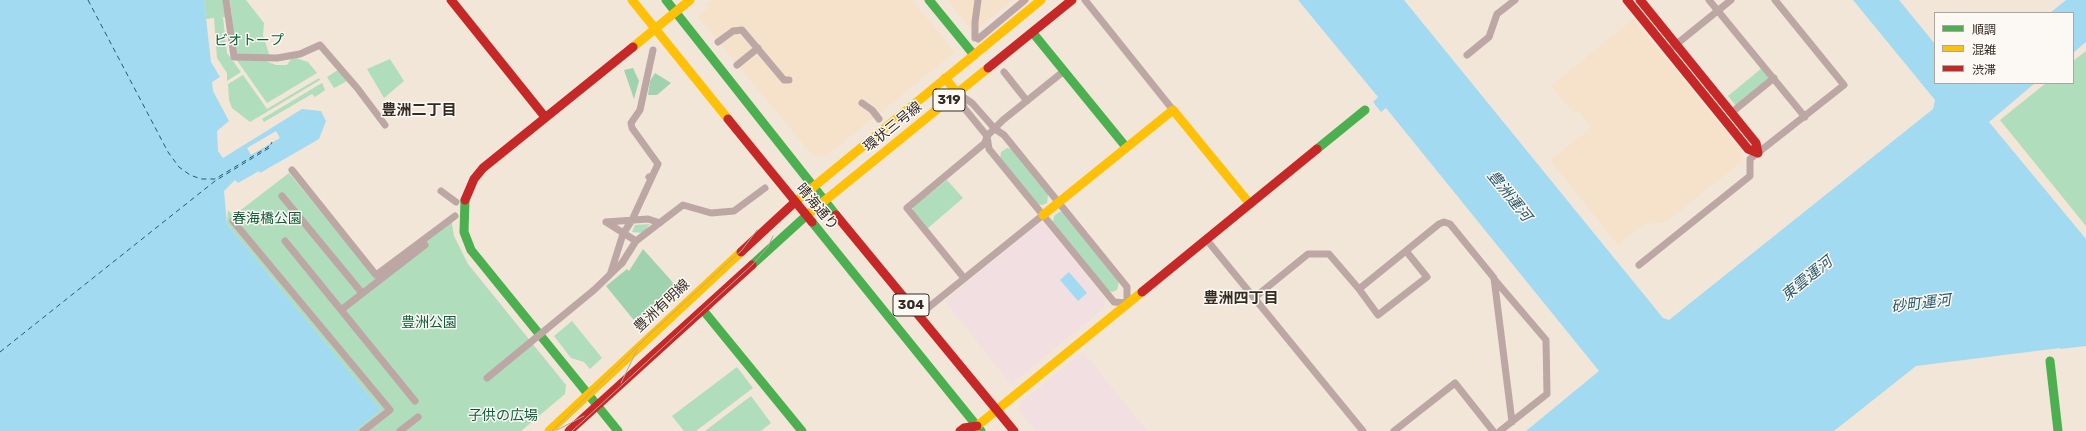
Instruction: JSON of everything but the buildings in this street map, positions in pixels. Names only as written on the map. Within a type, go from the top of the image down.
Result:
[{"type":"main road","points":[[451,0],[545,117]]},
{"type":"main road","name":"晴海通り","points":[[632,0],[977,429]]},
{"type":"main road","name":"晴海通り","points":[[666,0],[824,200],[1014,431]]},
{"type":"main road","points":[[618,431],[471,250],[464,232],[463,213],[465,197],[474,179],[483,168],[690,0]]},
{"type":"main road","points":[[929,0],[974,55]]},
{"type":"main road","name":"環状三号線","points":[[795,202],[813,185],[1042,0]]},
{"type":"main road","name":"環状三号線","points":[[806,215],[1072,0]]},
{"type":"main road","points":[[1627,0],[1748,149],[1758,153]]},
{"type":"main road","points":[[1644,2],[1756,143],[1758,153]]},
{"type":"main road","points":[[1033,33],[1126,148]]},
{"type":"main road","points":[[945,78],[957,94]]},
{"type":"main road","points":[[1043,215],[1173,110],[1250,204]]},
{"type":"main road","points":[[960,431],[964,428],[977,429],[997,410],[1127,303],[1365,110]]},
{"type":"main road","name":"豊洲有明線","points":[[549,431],[795,202]]},
{"type":"main road","points":[[569,431],[806,215]]},
{"type":"main road","points":[[703,310],[802,431]]},
{"type":"main road","points":[[2050,361],[2058,431]]},
{"type":"street","points":[[226,0],[234,58],[277,58],[300,54],[320,45],[385,125]]},
{"type":"street","points":[[978,0],[975,22],[977,39],[1025,0]]},
{"type":"street","points":[[1085,0],[1173,110]]},
{"type":"street","points":[[1467,55],[1489,37],[1497,14],[1515,0]]},
{"type":"street","points":[[1709,0],[1805,117]]},
{"type":"street","points":[[1668,51],[1731,0]]},
{"type":"street","points":[[1639,265],[1750,176],[1750,159],[1844,85],[1775,0]]},
{"type":"street","points":[[718,42],[733,31],[742,30],[784,80],[789,80]]},
{"type":"street","points":[[737,65],[758,48]]},
{"type":"street","points":[[611,272],[623,234],[632,220],[649,177],[658,164],[632,128],[631,123],[640,110],[653,50]]},
{"type":"street","points":[[964,278],[907,208],[985,143],[987,136],[1064,71]]},
{"type":"street","points":[[1004,72],[1027,101]]},
{"type":"street","points":[[1731,113],[1774,78]]},
{"type":"street","points":[[957,94],[972,103],[995,129],[1004,136],[1058,202],[1127,287],[1127,303],[1114,302],[989,149],[987,136],[965,109],[957,94]]},
{"type":"street","points":[[862,103],[872,110],[879,119]]},
{"type":"street","points":[[292,170],[376,275],[455,216]]},
{"type":"street","points":[[488,378],[594,290],[622,263],[636,241],[682,205],[711,213],[734,210],[765,188]]},
{"type":"street","points":[[441,191],[456,202]]},
{"type":"street","points":[[282,196],[362,293]]},
{"type":"street","points":[[919,315],[1043,215]]},
{"type":"street","points":[[636,241],[606,222],[648,219],[660,223]]},
{"type":"street","points":[[233,221],[390,410],[362,431]]},
{"type":"street","points":[[1359,289],[1438,224],[1444,222],[1450,224],[1546,340],[1547,394],[1500,431]]},
{"type":"street","points":[[341,310],[452,224]]},
{"type":"street","points":[[1206,239],[1363,431]]},
{"type":"street","points":[[285,241],[415,401]]},
{"type":"street","points":[[1254,298],[1308,254],[1329,254],[1359,289],[1378,316],[1428,277],[1406,251]]},
{"type":"street","points":[[1494,278],[1512,422]]},
{"type":"street","points":[[1394,431],[1455,383],[1493,431]]},
{"type":"street","points":[[400,431],[418,417]]},
{"type":"shaded area","points":[[712,0],[912,0],[955,52],[825,157],[813,156],[698,17],[709,8],[707,4]]},
{"type":"shaded area","points":[[947,0],[1013,0],[973,32]]},
{"type":"shaded area","points":[[1633,19],[1742,152],[1742,161],[1666,222],[1644,224],[1618,245],[1550,160],[1591,128],[1578,111],[1572,111],[1551,86]]},
{"type":"shaded area","points":[[1040,222],[1044,223],[1105,299],[1104,308],[1011,384],[945,301]]},
{"type":"shaded area","points":[[1083,352],[1147,431],[1036,431],[1020,412],[1020,403]]},
{"type":"green space","points":[[204,0],[229,0],[231,16],[220,18],[223,18],[227,53],[241,72],[227,81],[227,73],[217,58],[214,18],[206,19]]},
{"type":"green space","name":"ビオトープ","points":[[230,0],[246,0],[264,23],[263,35],[270,57],[236,56]]},
{"type":"green space","points":[[2086,51],[2086,226],[2000,120],[2045,84],[2074,84],[2074,60]]},
{"type":"green space","points":[[296,58],[308,62],[317,73],[267,103],[236,59],[263,60],[276,65],[287,65],[291,59]]},
{"type":"green space","points":[[390,59],[404,81],[384,98],[367,69]]},
{"type":"green space","points":[[633,68],[639,81],[634,99],[624,70]]},
{"type":"green space","points":[[1762,68],[1770,79],[1736,106],[1728,96]]},
{"type":"green space","points":[[338,70],[347,81],[334,88],[327,77]]},
{"type":"green space","points":[[655,73],[671,83],[657,95],[648,95],[650,81]]},
{"type":"green space","points":[[243,75],[267,109],[319,78],[320,80],[250,122],[232,108],[229,100],[228,84]]},
{"type":"green space","points":[[322,83],[325,90],[315,97],[312,94],[264,122],[262,119]]},
{"type":"green space","points":[[1007,148],[1012,149],[1048,194],[1047,203],[1042,205],[1037,204],[1000,158],[1001,152]]},
{"type":"green space","name":"豊洲公園","points":[[289,173],[376,279],[451,218],[454,236],[468,264],[566,385],[565,394],[521,431],[355,431],[381,410],[227,224],[228,210],[233,216]]},
{"type":"green space","points":[[947,180],[963,198],[928,228],[913,210],[913,207]]},
{"type":"green space","points":[[1059,212],[1062,212],[1119,281],[1117,290],[1112,292],[1108,290],[1053,222],[1054,216]]},
{"type":"green space","points":[[650,224],[643,233],[632,232],[635,225]]},
{"type":"green space","points":[[643,249],[677,287],[637,324],[606,286],[627,269],[629,271]]},
{"type":"green space","points":[[572,321],[602,358],[590,369],[584,362],[571,358],[554,336]]},
{"type":"green space","points":[[737,367],[753,388],[696,431],[684,431],[672,416]]},
{"type":"green space","points":[[751,396],[771,423],[761,431],[705,431]]},
{"type":"water","points":[[0,0],[204,0],[211,62],[220,77],[212,82],[213,91],[229,121],[217,131],[218,151],[223,158],[302,109],[321,111],[326,121],[319,139],[260,173],[259,171],[238,183],[235,180],[224,191],[227,224],[381,410],[355,431],[0,431]]},
{"type":"water","points":[[1298,0],[1404,0],[1663,318],[1669,320],[1933,109],[1935,100],[1853,0],[1899,0],[1934,43],[1934,84],[2034,84],[1989,122],[2086,239],[2086,346],[1916,366],[1834,431],[1526,431],[1599,371],[1386,108],[1381,112],[1373,102],[1378,97]]},
{"type":"water","points":[[2066,0],[2086,0],[2086,42],[2074,52],[2074,12],[2051,12]]},
{"type":"water","points":[[1069,272],[1087,293],[1078,301],[1060,280]]},
{"type":"pier","points":[[276,131],[280,138],[251,155],[247,148]]},
{"type":"ferry route","points":[[88,0],[168,152],[179,167],[190,175],[201,179],[215,179],[268,147],[270,144]]},
{"type":"ferry route","points":[[0,352],[215,181],[269,148],[272,142]]},
{"type":"tram line","points":[[552,431],[648,336],[742,250],[757,230]]},
{"type":"tram line","points":[[572,431],[753,264],[768,247],[773,236]]},
{"type":"tram line","points":[[621,383],[637,350]]},
{"type":"tram line","points":[[557,430],[584,416]]},
{"type":"traffic: fast","points":[[666,0],[836,215]]},
{"type":"traffic: fast","points":[[929,0],[974,55]]},
{"type":"traffic: fast","points":[[1033,33],[1126,147]]},
{"type":"traffic: fast","points":[[1317,149],[1365,110]]},
{"type":"traffic: fast","points":[[465,200],[464,232],[471,250],[618,431]]},
{"type":"traffic: fast","points":[[752,265],[807,215]]},
{"type":"traffic: fast","points":[[812,222],[981,431]]},
{"type":"traffic: fast","points":[[703,310],[802,431]]},
{"type":"traffic: fast","points":[[2050,361],[2058,431]]},
{"type":"traffic: slow","points":[[632,0],[728,119]]},
{"type":"traffic: slow","points":[[633,47],[690,0]]},
{"type":"traffic: slow","points":[[795,202],[1041,0]]},
{"type":"traffic: slow","points":[[807,215],[988,68]]},
{"type":"traffic: slow","points":[[945,78],[957,93]]},
{"type":"traffic: slow","points":[[1043,215],[1173,110],[1250,204]]},
{"type":"traffic: slow","points":[[549,431],[741,252]]},
{"type":"traffic: slow","points":[[974,431],[977,426],[1142,292]]},
{"type":"traffic: jam","points":[[451,0],[545,117]]},
{"type":"traffic: jam","points":[[988,68],[1072,0]]},
{"type":"traffic: jam","points":[[1627,0],[1748,149],[1758,153]]},
{"type":"traffic: jam","points":[[1640,0],[1756,143],[1758,153]]},
{"type":"traffic: jam","points":[[465,200],[474,179],[483,168],[633,47]]},
{"type":"traffic: jam","points":[[728,119],[812,222]]},
{"type":"traffic: jam","points":[[1142,292],[1317,149]]},
{"type":"traffic: jam","points":[[741,252],[795,202]]},
{"type":"traffic: jam","points":[[836,215],[1014,431]]},
{"type":"traffic: jam","points":[[569,431],[752,265]]},
{"type":"traffic: jam","points":[[960,431],[964,428],[977,426]]},
{"type":"district","name":"豊洲二丁目","points":[[419,111]]},
{"type":"district","name":"豊洲四丁目","points":[[1241,299]]},
{"type":"water label","name":"豊洲運河","points":[[1509,196]]},
{"type":"water label","name":"東雲運河","points":[[1807,279]]},
{"type":"water label","name":"砂町運河","points":[[1921,304]]},
{"type":"park label","name":"春海橋公園","points":[[267,219]]},
{"type":"park label","name":"子供の広場","points":[[503,416]]}]
